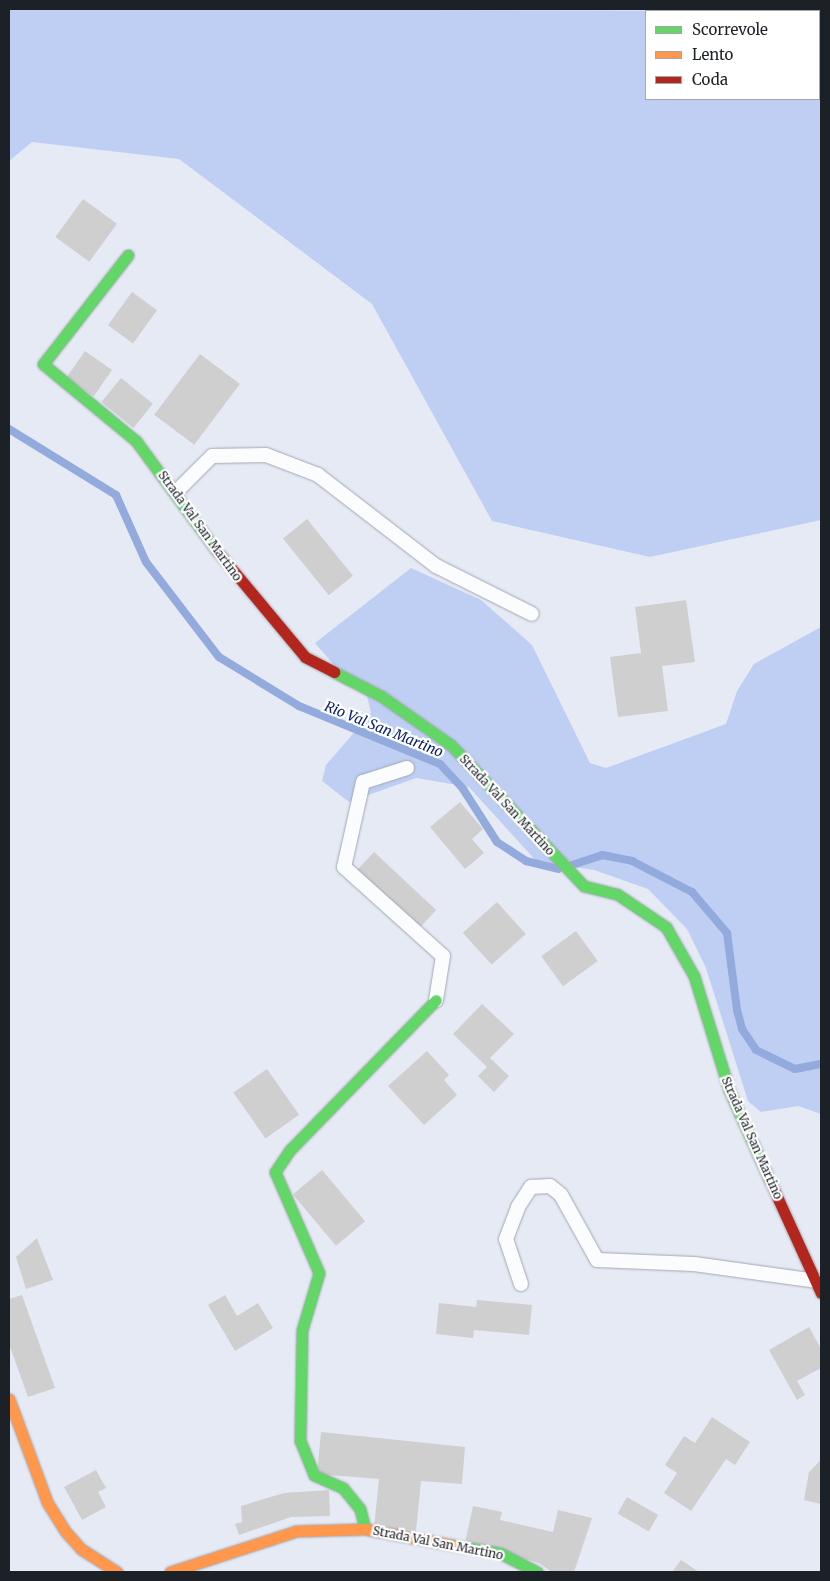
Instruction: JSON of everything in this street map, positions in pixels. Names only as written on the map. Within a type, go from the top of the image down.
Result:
[{"type":"street","name":"Strada Val San Martino","points":[[128,255],[43,364],[136,441],[177,491],[233,573],[306,657],[382,696],[451,745],[558,859],[568,874],[584,886],[617,894],[666,927],[694,976],[729,1090],[819,1287]]},
{"type":"street","name":"Strada Val San Martino","points":[[365,1529],[360,1509],[343,1488],[314,1475],[300,1441],[302,1330],[319,1273],[275,1172],[290,1150],[436,1000]]},
{"type":"street","points":[[9,1399],[47,1502],[65,1531],[81,1549],[117,1572]]},
{"type":"street","name":"Strada Val San Martino","points":[[170,1572],[296,1531],[365,1529],[500,1553],[537,1572]]},
{"type":"lane","points":[[177,491],[212,456],[266,455],[318,475],[436,566],[532,614]]},
{"type":"lane","name":"Strada Val San Martino","points":[[407,768],[364,782],[344,867],[443,956],[436,1000]]},
{"type":"lane","points":[[521,1284],[506,1239],[518,1207],[531,1187],[550,1186],[561,1195],[597,1260],[694,1264],[819,1287]]},
{"type":"shaded area","points":[[9,9],[645,11],[645,100],[820,100],[821,16],[821,520],[650,557],[492,521],[372,304],[179,159],[32,142],[9,161]]},
{"type":"shaded area","points":[[411,568],[481,600],[532,645],[590,763],[606,768],[726,724],[737,691],[754,664],[821,627],[821,1114],[798,1106],[761,1112],[748,1101],[706,968],[687,929],[648,889],[594,870],[537,862],[469,787],[416,778],[349,802],[322,781],[326,765],[371,713],[367,696],[353,687],[315,643]]},
{"type":"building","points":[[83,199],[117,224],[89,262],[55,237]]},
{"type":"building","points":[[132,292],[157,310],[133,343],[108,325]]},
{"type":"building","points":[[85,351],[112,370],[94,396],[67,377]]},
{"type":"building","points":[[200,354],[240,384],[194,445],[154,415]]},
{"type":"building","points":[[121,378],[153,404],[133,428],[101,402]]},
{"type":"building","points":[[307,519],[353,576],[329,595],[283,539]]},
{"type":"building","points":[[686,600],[695,662],[662,666],[668,711],[618,717],[610,657],[641,653],[635,607]]},
{"type":"building","points":[[460,802],[483,829],[472,839],[484,853],[465,869],[430,827]]},
{"type":"building","points":[[374,852],[436,910],[419,928],[357,870]]},
{"type":"building","points":[[497,902],[526,934],[492,965],[463,933]]},
{"type":"building","points":[[576,931],[598,961],[563,986],[541,956]]},
{"type":"building","points":[[482,1004],[514,1034],[490,1058],[509,1076],[494,1092],[478,1076],[487,1067],[453,1034]]},
{"type":"building","points":[[427,1051],[449,1075],[444,1080],[457,1095],[424,1125],[388,1086]]},
{"type":"building","points":[[267,1069],[299,1115],[266,1138],[233,1093]]},
{"type":"building","points":[[322,1170],[365,1221],[336,1246],[293,1194]]},
{"type":"building","points":[[37,1238],[53,1280],[26,1289],[16,1257]]},
{"type":"building","points":[[22,1295],[55,1388],[28,1397],[9,1344],[9,1299]]},
{"type":"building","points":[[225,1295],[237,1316],[258,1303],[273,1328],[235,1351],[208,1305]]},
{"type":"building","points":[[477,1300],[532,1305],[529,1335],[474,1330],[473,1338],[436,1334],[439,1303],[476,1307]]},
{"type":"building","points":[[809,1327],[821,1349],[821,1368],[797,1381],[805,1395],[797,1400],[769,1350]]},
{"type":"building","points":[[712,1417],[750,1442],[735,1465],[726,1459],[691,1511],[664,1493],[677,1473],[665,1465],[684,1436],[695,1443]]},
{"type":"building","points":[[321,1432],[465,1447],[462,1484],[421,1481],[416,1531],[374,1527],[379,1479],[317,1474]]},
{"type":"building","points":[[821,1460],[821,1504],[804,1500],[809,1472]]},
{"type":"building","points":[[96,1470],[106,1488],[98,1492],[106,1507],[82,1520],[64,1487]]},
{"type":"building","points":[[329,1490],[330,1516],[291,1517],[239,1535],[235,1524],[242,1522],[241,1506],[284,1493]]},
{"type":"building","points":[[627,1497],[658,1515],[649,1531],[618,1513]]},
{"type":"building","points":[[473,1506],[502,1512],[500,1520],[553,1532],[558,1510],[592,1518],[574,1572],[552,1572],[539,1563],[465,1543]]},
{"type":"building","points":[[681,1560],[699,1572],[672,1572]]},
{"type":"waterway","name":"Rio Val San Martino","points":[[9,429],[116,495],[146,562],[219,657],[299,706],[440,764],[463,789],[497,842],[526,861],[558,869]]},
{"type":"waterway","name":"Rio Val San Martino","points":[[572,865],[602,855],[632,861],[692,892],[727,933],[737,1010],[742,1029],[756,1050],[795,1069],[821,1064]]},
{"type":"traffic: fast","points":[[128,255],[43,364],[136,441],[216,550]]},
{"type":"traffic: fast","points":[[334,672],[381,696],[451,745],[584,886],[617,894],[666,927],[694,976],[729,1090],[769,1179]]},
{"type":"traffic: fast","points":[[365,1529],[360,1509],[343,1488],[314,1475],[300,1441],[302,1330],[319,1273],[275,1172],[290,1150],[436,1000]]},
{"type":"traffic: fast","points":[[452,1545],[500,1553],[537,1572]]},
{"type":"traffic: slow","points":[[9,1399],[47,1502],[65,1531],[81,1549],[117,1572]]},
{"type":"traffic: slow","points":[[170,1572],[296,1531],[365,1529],[452,1545]]},
{"type":"traffic: jam","points":[[216,550],[305,657],[334,672]]},
{"type":"traffic: jam","points":[[769,1179],[821,1293]]}]
